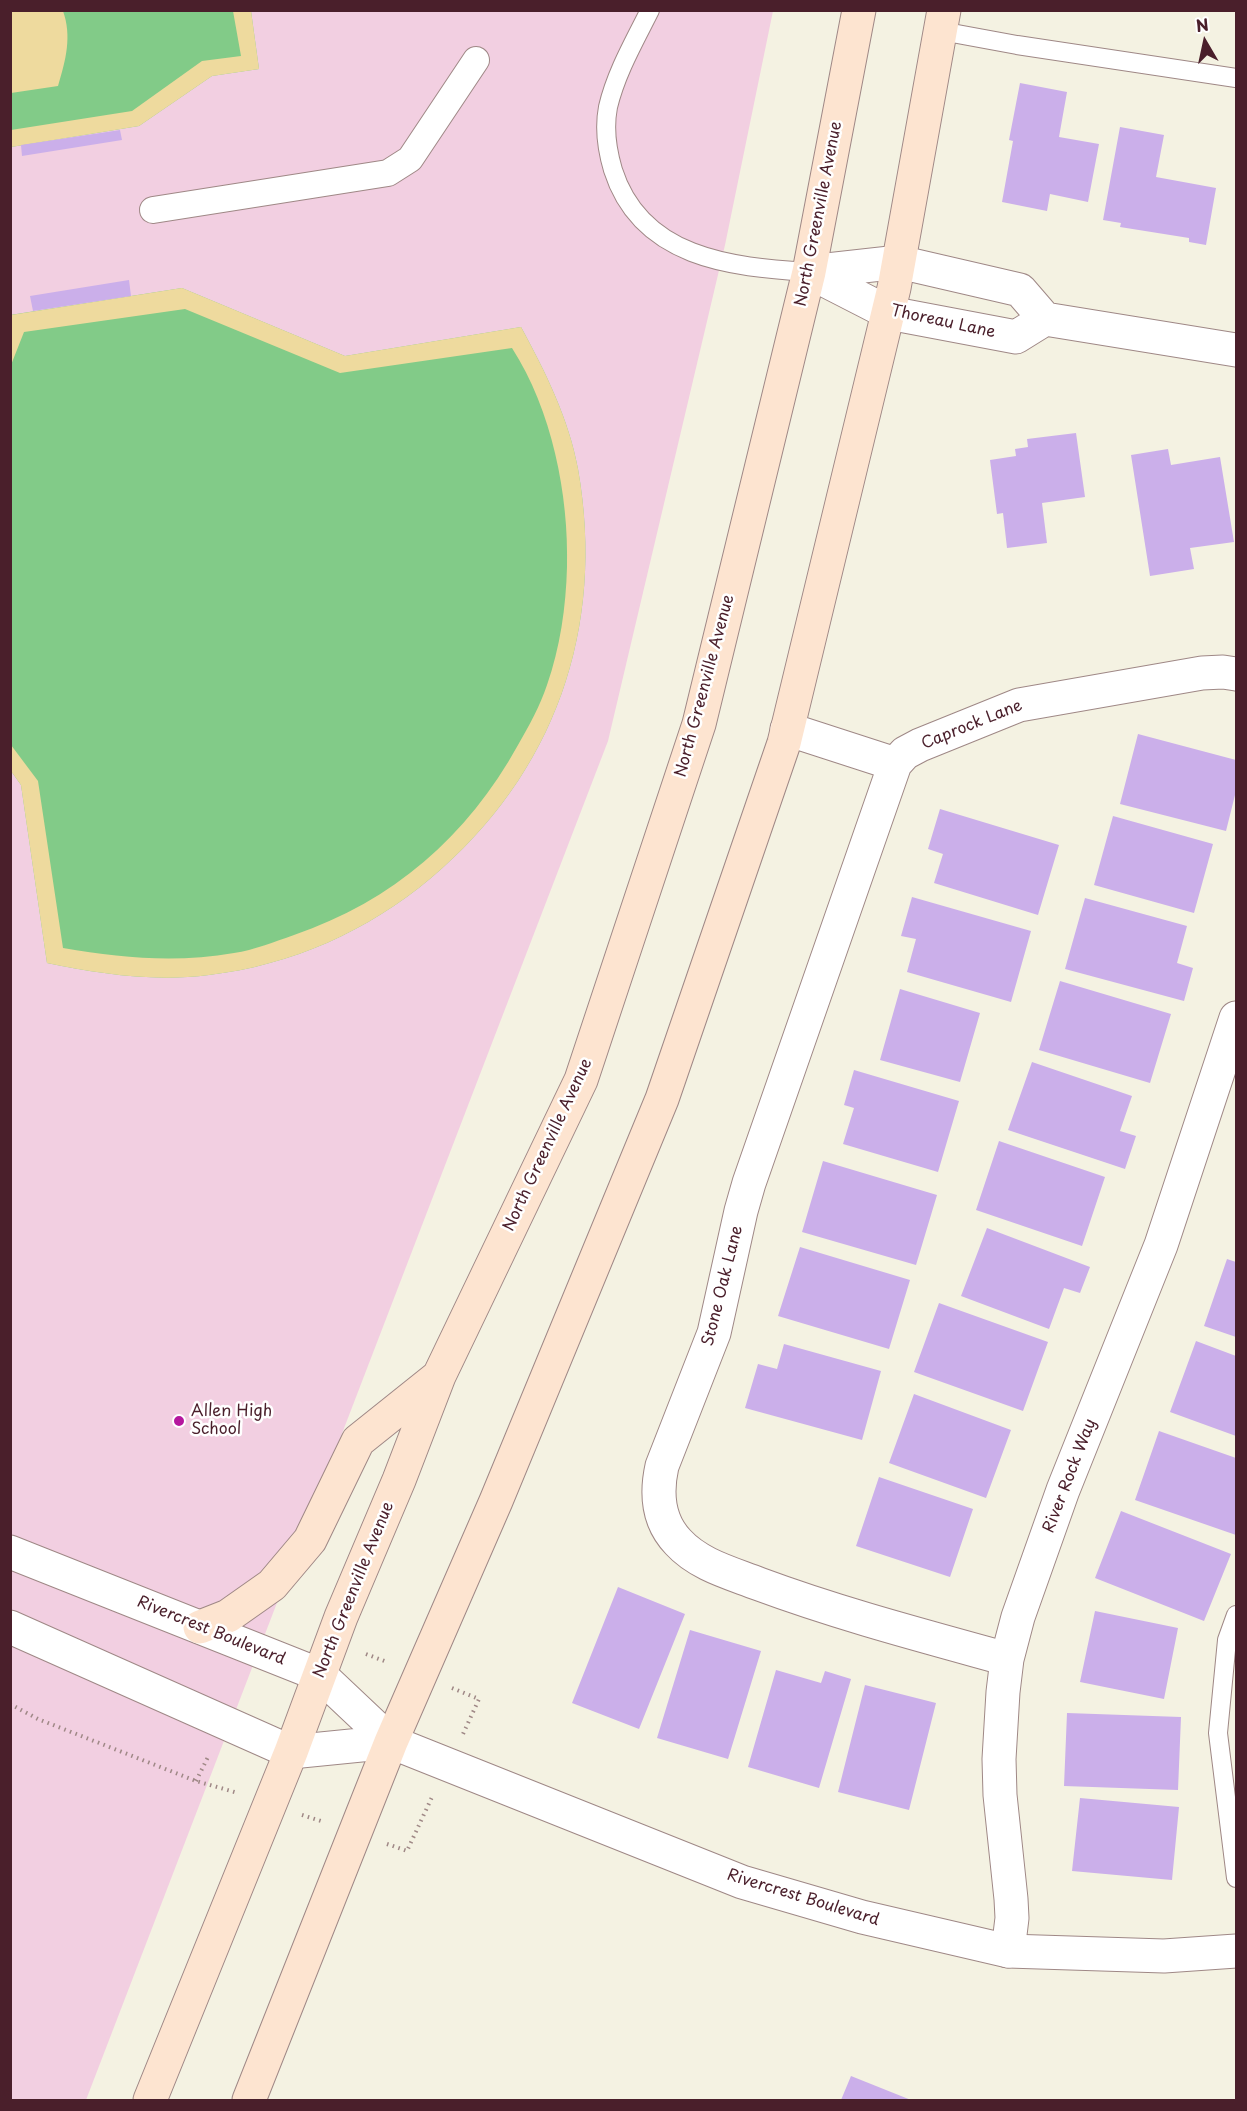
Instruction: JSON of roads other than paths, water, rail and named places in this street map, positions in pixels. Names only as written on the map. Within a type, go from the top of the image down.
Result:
[{"type":"main road","name":"North Greenville Avenue","points":[[150,2100],[291,1752],[333,1640],[439,1376],[585,1068],[699,724],[809,272],[859,10]]},
{"type":"main road","points":[[249,2100],[391,1742],[496,1502],[662,1099],[788,729],[889,313],[943,21]]},
{"type":"main road","points":[[200,1627],[228,1616],[272,1585],[310,1540],[358,1441],[439,1376]]},
{"type":"street","points":[[153,210],[388,172],[410,159],[476,60]]},
{"type":"street","points":[[809,272],[899,262],[1020,290],[1045,319],[1236,350]]},
{"type":"street","name":"Thoreau Lane","points":[[809,272],[889,313],[1016,337],[1045,319]]},
{"type":"street","name":"Caprock Lane","points":[[896,764],[905,753],[920,745],[1018,705],[1202,673],[1236,674]]},
{"type":"street","points":[[788,729],[896,764]]},
{"type":"street","name":"Stone Oak Lane","points":[[896,764],[749,1183],[714,1333],[662,1466],[658,1496],[667,1527],[678,1542],[702,1561],[807,1602],[1008,1659]]},
{"type":"street","name":"River Rock Way","points":[[1008,1951],[1012,1918],[1000,1795],[999,1759],[1003,1692],[1018,1617],[1063,1490],[1161,1245],[1236,1018]]},
{"type":"street","name":"Rivercrest Boulevard","points":[[10,1552],[320,1675],[391,1742],[742,1882],[862,1917],[1008,1951],[1164,1956],[1236,1951]]},
{"type":"street","name":"Rivercrest Boulevard","points":[[10,1627],[291,1752],[391,1742]]},
{"type":"lane","points":[[650,10],[618,76],[608,109],[607,145],[622,193],[651,230],[664,239],[694,253],[763,269],[809,272]]},
{"type":"lane","points":[[943,21],[1017,45],[1236,78]]},
{"type":"lane","points":[[1236,1615],[1227,1640],[1218,1733],[1236,1878]]},
{"type":"place","name":"Allen High School","points":[[179,1421]]}]
